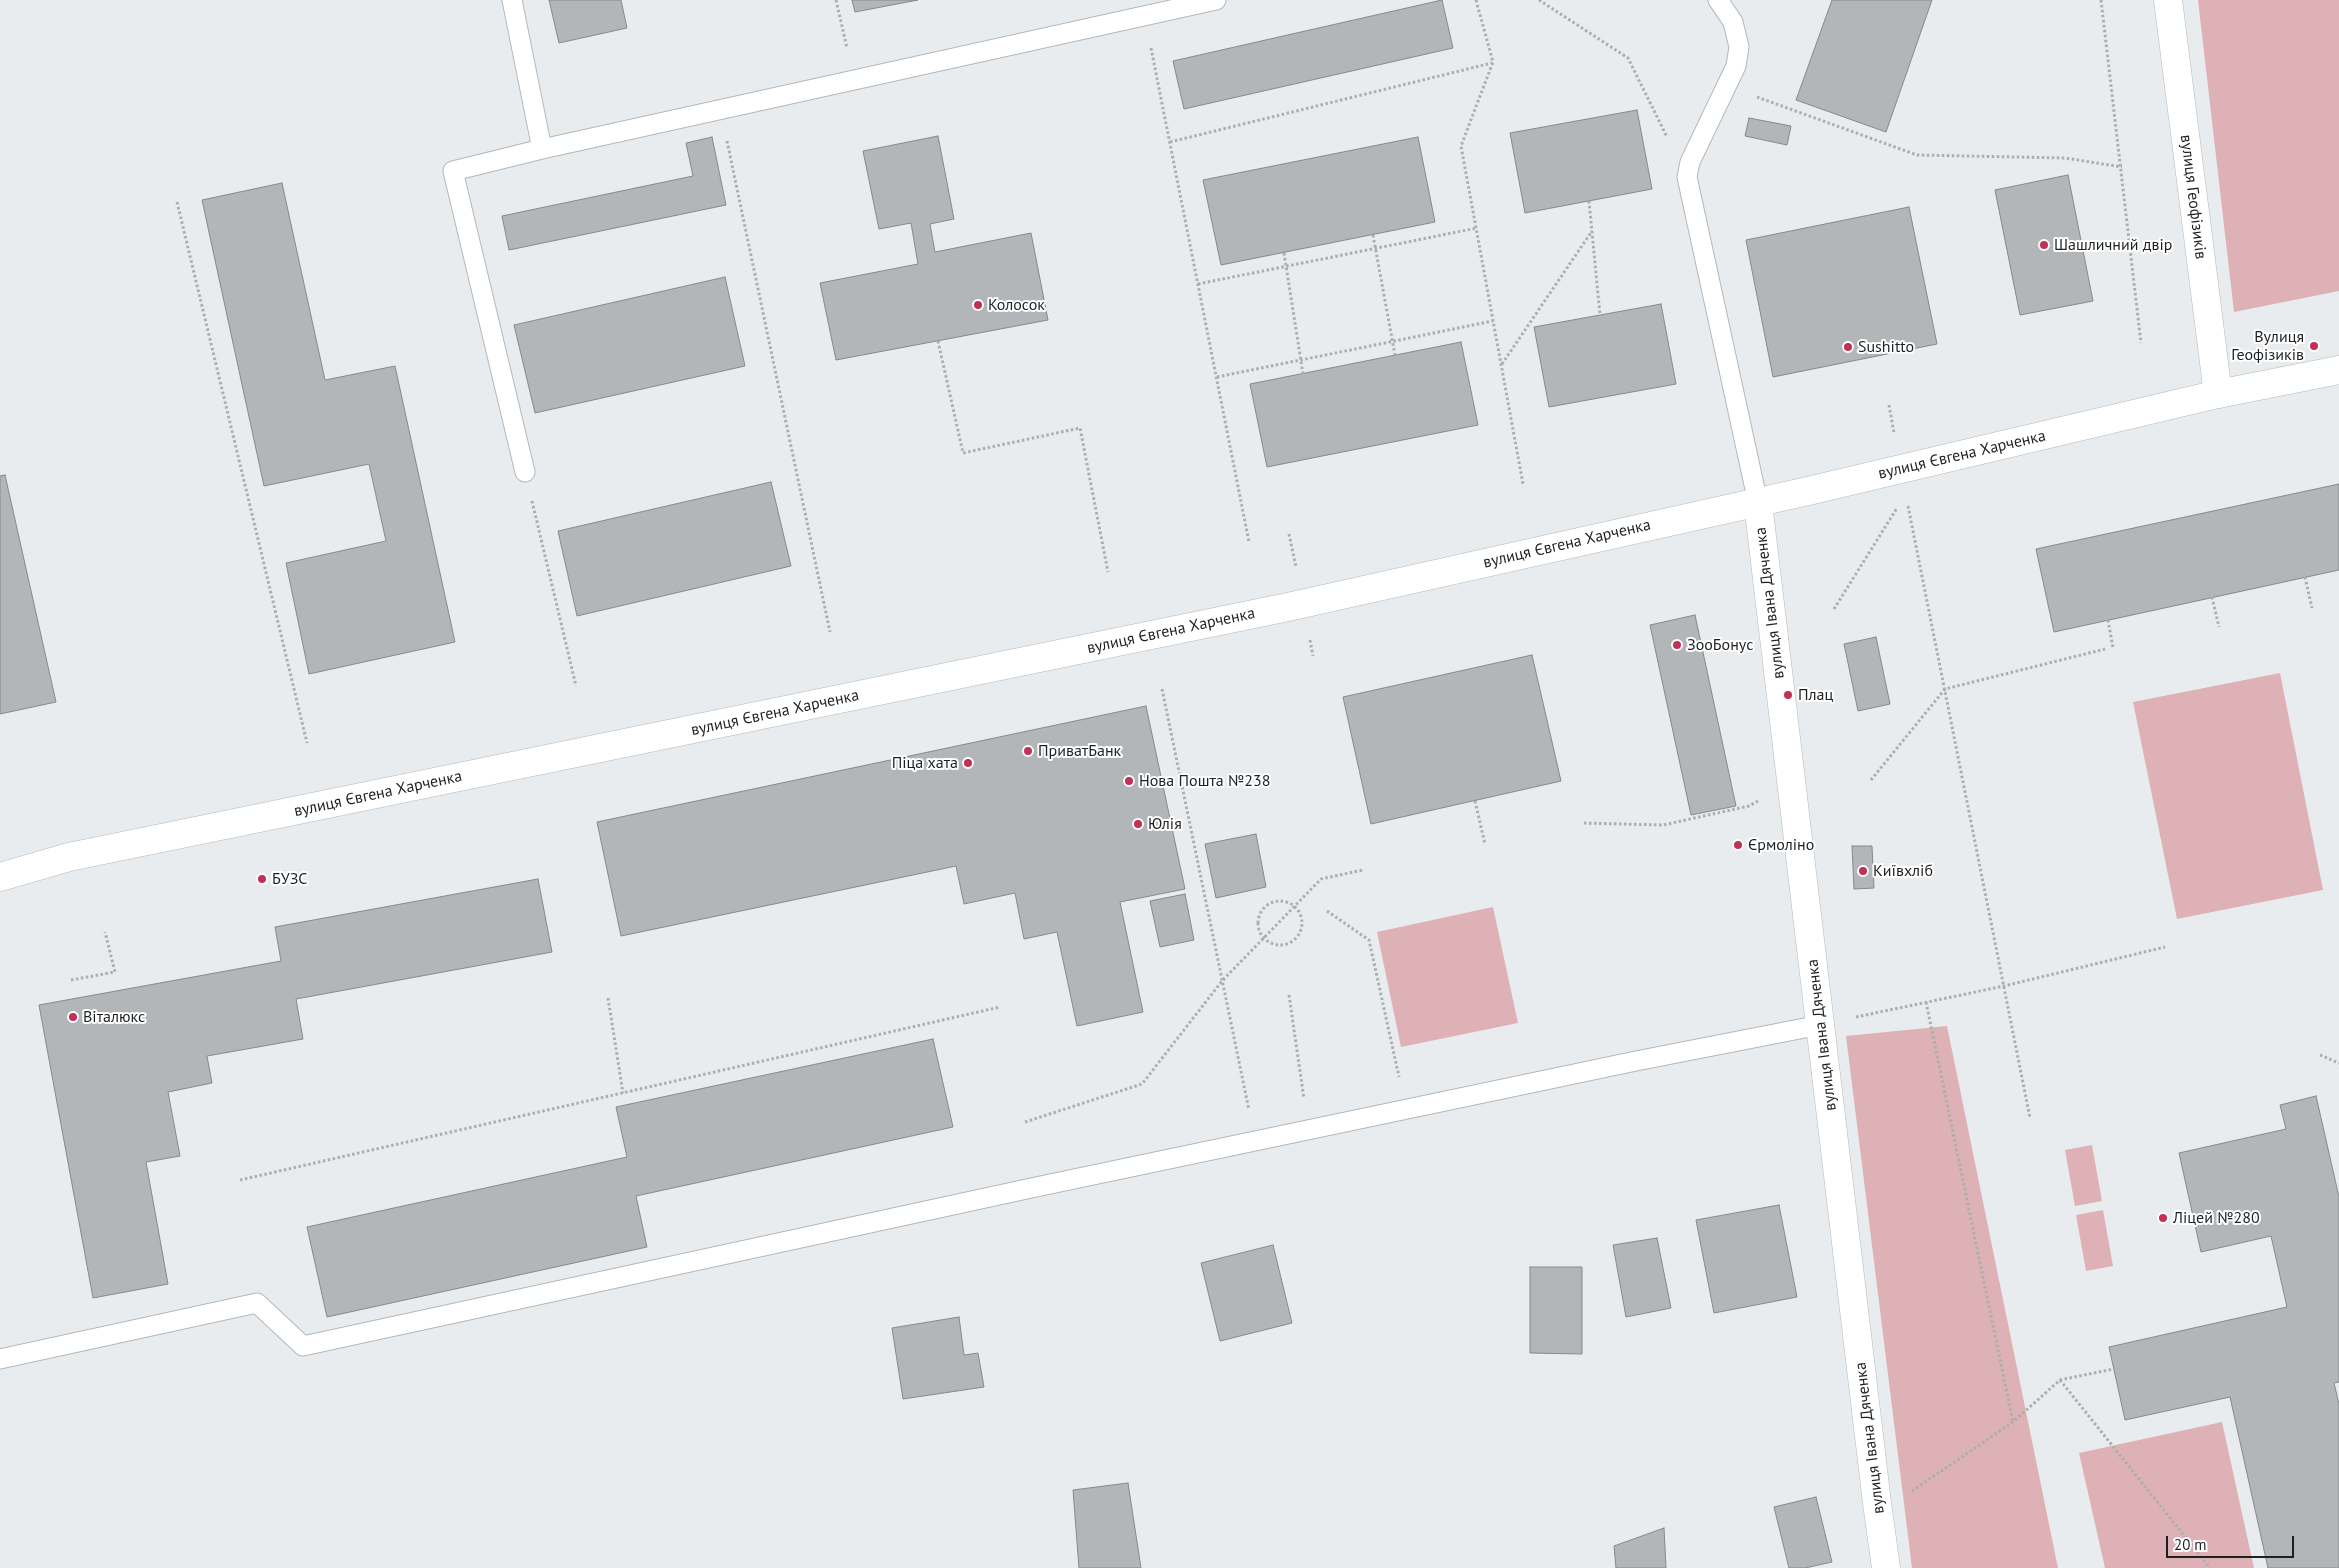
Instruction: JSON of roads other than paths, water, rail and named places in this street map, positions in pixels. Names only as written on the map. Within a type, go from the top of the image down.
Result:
[{"type":"main road","name":"вулиця Геофізиків","points":[[2168,0],[2218,394]]},
{"type":"main road","name":"вулиця Євгена Харченка","points":[[0,876],[69,857],[1281,609],[1758,503],[1903,482],[2218,394],[2339,370]]},
{"type":"main road","name":"вулиця Івана Дяченка","points":[[1758,503],[1886,1568]]},
{"type":"lane","points":[[512,0],[542,150]]},
{"type":"lane","points":[[525,472],[452,172],[542,150],[1216,0]]},
{"type":"lane","points":[[1718,0],[1733,22],[1739,48],[1736,66],[1690,162],[1687,177],[1758,503]]},
{"type":"lane","points":[[0,1359],[257,1303],[303,1346],[1406,1109],[1820,1025]]},
{"type":"place","name":"Шашличний двір","points":[[2044,245]]},
{"type":"place","name":"Колосок","points":[[978,305]]},
{"type":"place","name":"Вулиця Геофізиків","points":[[2314,346]]},
{"type":"place","name":"Sushitto","points":[[1848,347]]},
{"type":"place","name":"ЗооБонус","points":[[1677,645]]},
{"type":"place","name":"Плац","points":[[1788,695]]},
{"type":"place","name":"ПриватБанк","points":[[1028,751]]},
{"type":"place","name":"Піца хата","points":[[968,763]]},
{"type":"place","name":"Нова Пошта №238","points":[[1129,781]]},
{"type":"place","name":"Юлія","points":[[1138,824]]},
{"type":"place","name":"Єрмоліно","points":[[1738,845]]},
{"type":"place","name":"Київхліб","points":[[1863,871]]},
{"type":"place","name":"БУЗС","points":[[262,879]]},
{"type":"place","name":"Віталюкс","points":[[73,1017]]},
{"type":"place","name":"Ліцей №280","points":[[2163,1218]]}]
